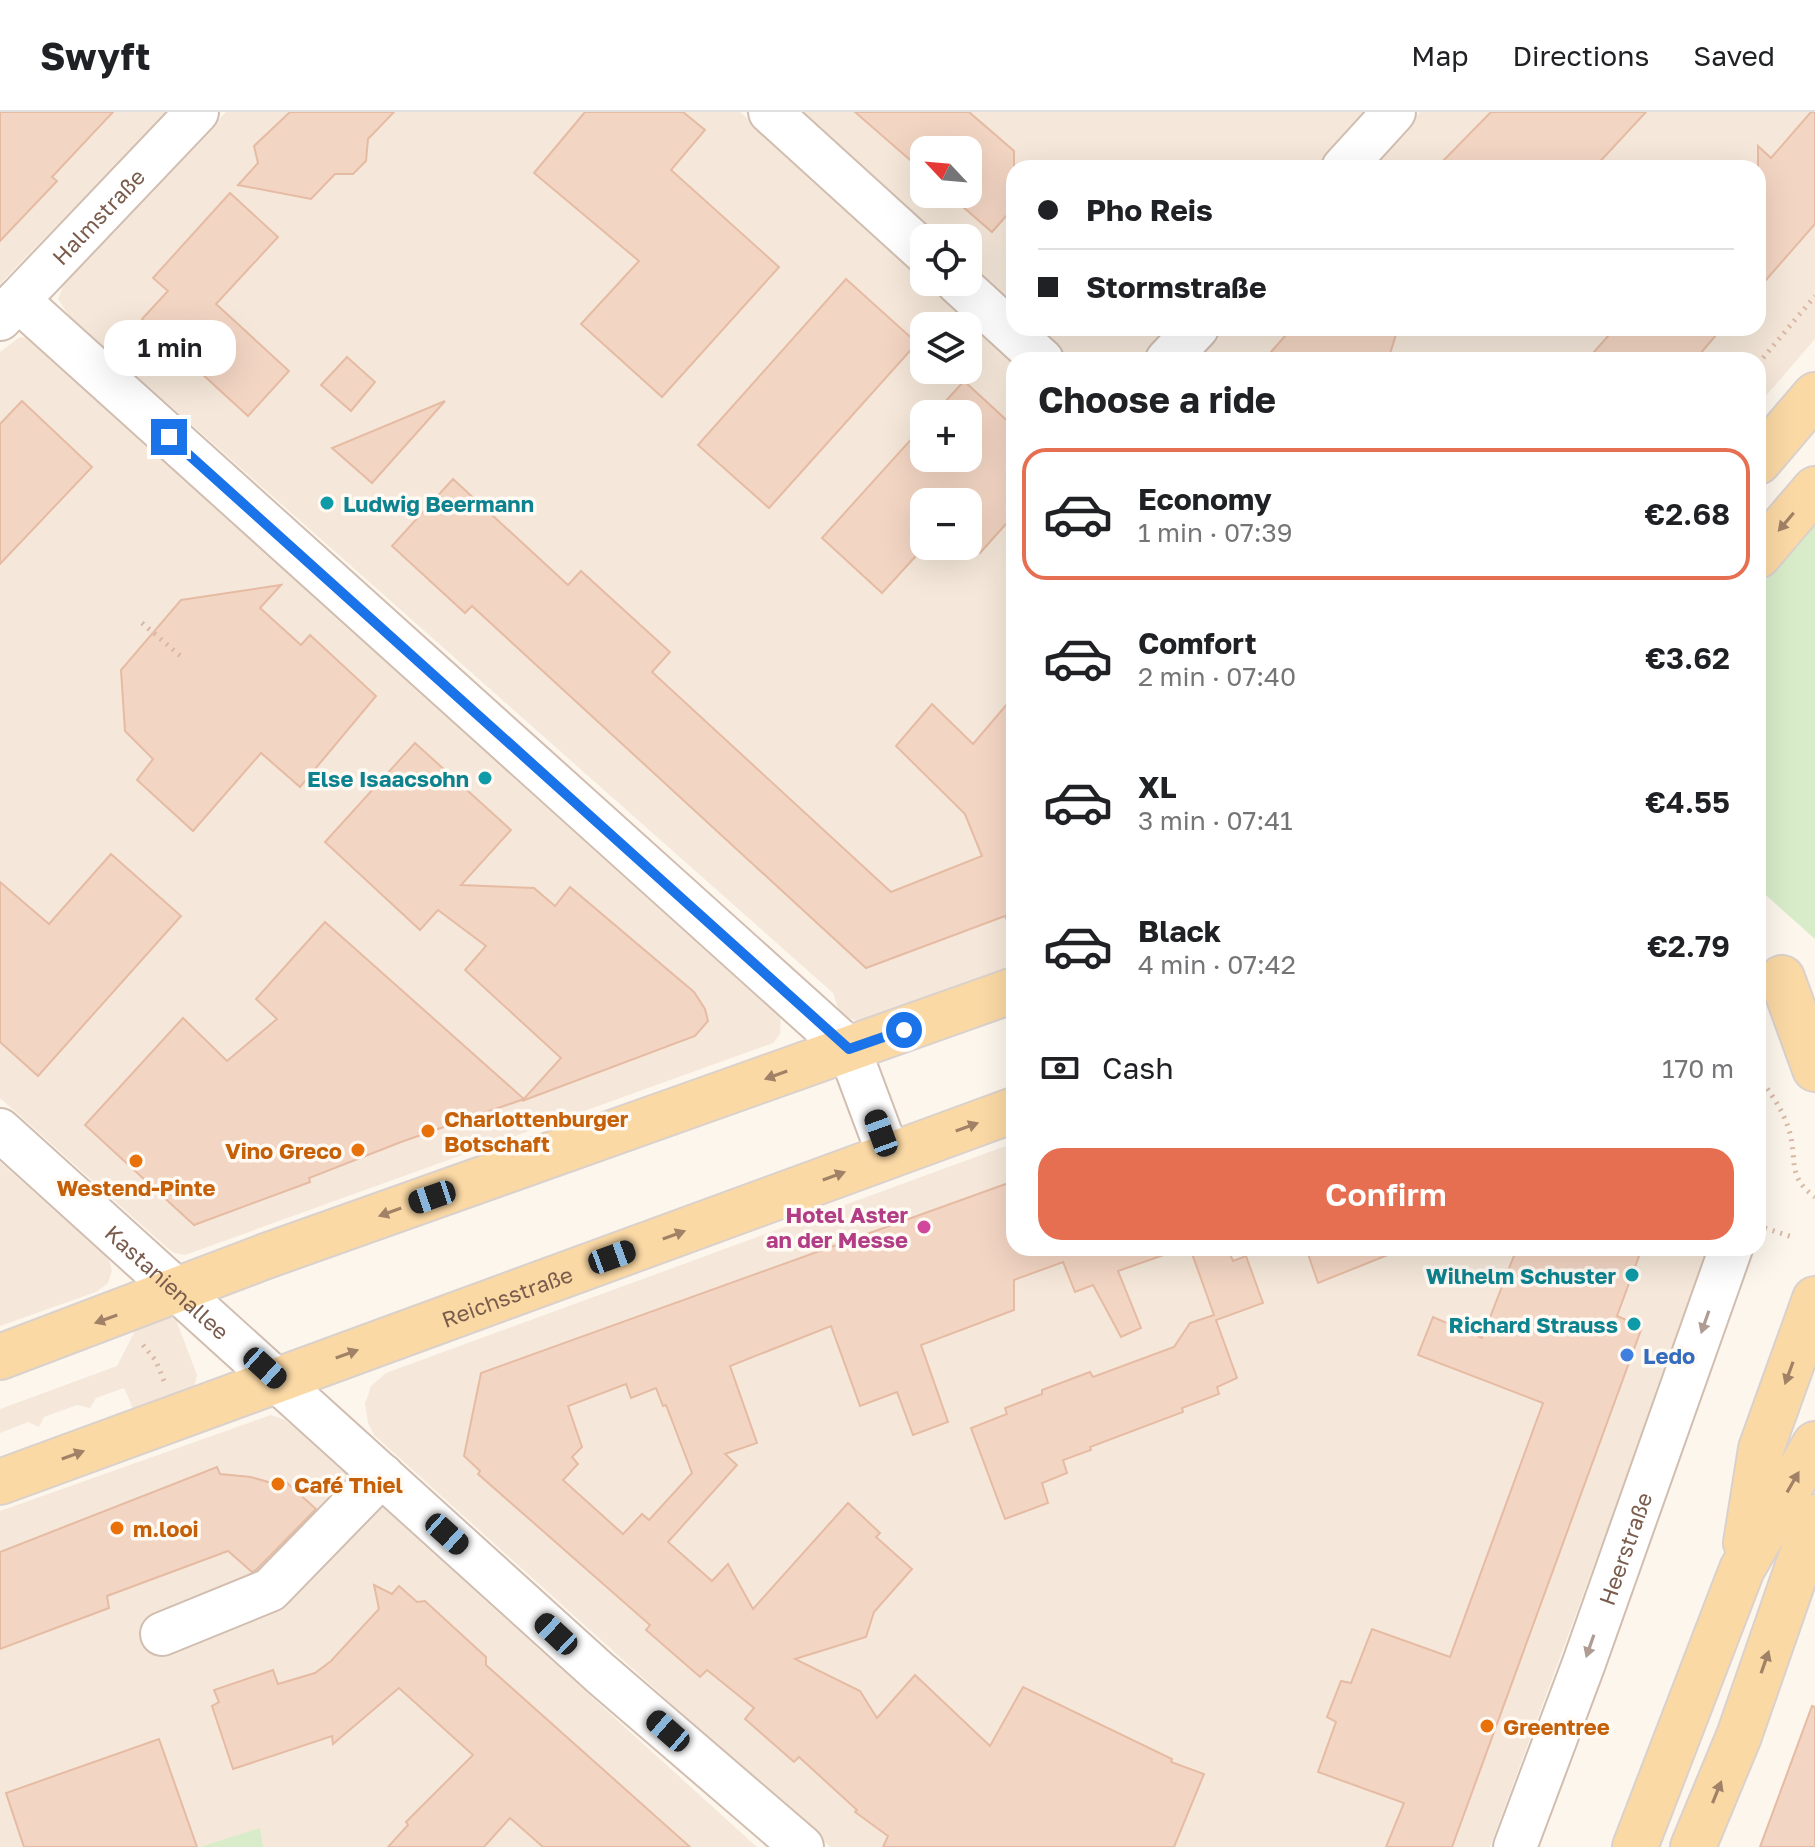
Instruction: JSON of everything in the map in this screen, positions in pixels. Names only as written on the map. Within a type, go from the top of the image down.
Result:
[{"type":"main road","points":[[1770,447],[1815,395]]},
{"type":"main road","points":[[1766,547],[1815,489]]},
{"type":"main road","points":[[1785,978],[1815,1069]]},
{"type":"main road","points":[[0,1357],[266,1256],[1006,993]]},
{"type":"main road","name":"Reichsstraße","points":[[0,1482],[1006,1113]]},
{"type":"main road","points":[[1742,1569],[1761,1449],[1815,1299]]},
{"type":"main road","points":[[1635,1847],[1742,1569],[1815,1444]]},
{"type":"main road","points":[[1693,1847],[1735,1748],[1815,1517]]},
{"type":"street","name":"Halmstraße","points":[[9,310],[197,112]]},
{"type":"street","points":[[770,112],[910,239]]},
{"type":"street","points":[[1350,160],[1394,112]]},
{"type":"street","points":[[972,296],[1006,327]]},
{"type":"street","points":[[9,310],[849,1049],[889,1156]]},
{"type":"street","points":[[1016,336],[1033,352]]},
{"type":"street","points":[[1174,352],[1190,336]]},
{"type":"street","name":"Kastanienallee","points":[[0,1130],[600,1673],[802,1847]]},
{"type":"street","name":"Heerstraße","points":[[1515,1847],[1584,1663],[1728,1256]]},
{"type":"street","points":[[162,1634],[270,1590],[382,1475]]},
{"type":"path","points":[[1766,354],[1815,296]]},
{"type":"path","points":[[142,623],[184,659]]},
{"type":"path","points":[[1766,1088],[1789,1131],[1796,1179],[1815,1197]]},
{"type":"path","points":[[1766,1229],[1795,1238]]},
{"type":"path","points":[[138,1338],[156,1361],[166,1385]]},
{"type":"shaded area","points":[[0,112],[167,112],[0,284]]},
{"type":"shaded area","points":[[226,112],[740,112],[910,265],[910,296],[944,296],[961,312],[910,312],[910,384],[982,384],[982,330],[1006,352],[1006,970],[874,1018],[859,1021],[848,1018],[839,1011],[833,993],[69,316],[58,299],[64,283]]},
{"type":"shaded area","points":[[795,112],[1369,112],[1325,160],[1006,160],[1006,301],[982,279],[982,224],[920,224]]},
{"type":"shaded area","points":[[1420,112],[1815,112],[1815,339],[1766,396],[1766,352],[1200,352],[1215,336],[1766,336],[1766,160],[1375,160]]},
{"type":"shaded area","points":[[1046,336],[1165,336],[1150,352],[1063,352]]},
{"type":"shaded area","points":[[20,337],[29,338],[781,1014],[780,1034],[773,1043],[185,1255],[174,1253],[165,1246],[0,1098],[0,352]]},
{"type":"shaded area","points":[[1006,1146],[1006,1256],[1708,1256],[1490,1847],[830,1847],[374,1435],[368,1423],[365,1404],[371,1386],[386,1373]]},
{"type":"shaded area","points":[[0,1162],[109,1259],[112,1271],[108,1283],[96,1292],[0,1326]]},
{"type":"shaded area","points":[[166,1316],[176,1320],[197,1375],[194,1388],[135,1413],[124,1388],[96,1398],[90,1408],[77,1405],[44,1417],[39,1427],[28,1422],[0,1433],[0,1409],[117,1366],[137,1327]]},
{"type":"shaded area","points":[[271,1415],[285,1420],[304,1436],[757,1847],[0,1847],[0,1511]]},
{"type":"green space","points":[[1815,523],[1815,939],[1766,895],[1766,580]]},
{"type":"green space","points":[[260,1828],[263,1847],[200,1847]]},
{"type":"building","points":[[0,112],[113,112],[52,177],[57,181],[0,241]]},
{"type":"building","points":[[290,112],[394,112],[368,139],[366,161],[353,174],[335,174],[311,199],[238,185],[258,163],[254,146]]},
{"type":"building","points":[[585,112],[683,112],[705,130],[671,170],[779,267],[662,397],[581,324],[639,261],[534,173]]},
{"type":"building","points":[[855,112],[969,112],[1014,151],[1014,160],[1006,160],[1006,216],[992,232],[964,208],[982,208],[982,136],[910,136],[910,160]]},
{"type":"building","points":[[1491,112],[1646,112],[1601,160],[1444,160]]},
{"type":"building","points":[[1811,112],[1815,112],[1815,224],[1766,280],[1766,160],[1758,160],[1758,146],[1771,158]]},
{"type":"building","points":[[230,193],[278,237],[216,304],[289,371],[248,416],[142,319],[168,291],[153,278]]},
{"type":"building","points":[[846,279],[910,337],[910,351],[769,508],[698,445]]},
{"type":"building","points":[[1285,336],[1396,336],[1390,352],[1271,352]]},
{"type":"building","points":[[1608,336],[1715,336],[1702,352],[1594,352]]},
{"type":"building","points":[[347,357],[375,382],[351,411],[321,385]]},
{"type":"building","points":[[961,384],[967,384],[1006,420],[1006,524],[982,551],[982,488],[910,488],[912,560],[882,593],[822,538],[910,441],[910,472],[982,472],[982,400],[947,400]]},
{"type":"building","points":[[22,401],[92,467],[0,564],[0,424]]},
{"type":"building","points":[[445,401],[372,483],[332,448]]},
{"type":"building","points":[[453,479],[568,585],[581,571],[670,652],[652,672],[891,892],[982,856],[965,814],[896,746],[932,704],[973,744],[1006,705],[1006,918],[866,968],[472,606],[465,613],[392,546]]},
{"type":"building","points":[[281,585],[260,608],[301,645],[310,635],[376,696],[300,787],[261,753],[193,831],[137,780],[153,759],[125,731],[121,670],[181,600]]},
{"type":"building","points":[[415,743],[511,830],[461,885],[534,888],[555,906],[570,887],[694,992],[705,1009],[708,1021],[695,1036],[522,1101],[561,1058],[465,970],[486,946],[438,910],[420,930],[325,842]]},
{"type":"building","points":[[111,854],[181,916],[38,1076],[0,1042],[0,882],[49,924]]},
{"type":"building","points":[[325,922],[524,1099],[401,1142],[309,1178],[310,1182],[194,1225],[85,1125],[183,1018],[227,1061],[277,1019],[256,999]]},
{"type":"building","points":[[1006,1184],[1006,1256],[1161,1256],[1118,1271],[1141,1328],[1121,1337],[1093,1285],[1075,1292],[1063,1262],[1014,1280],[1014,1310],[921,1345],[948,1422],[913,1435],[897,1392],[860,1406],[831,1326],[730,1366],[757,1443],[725,1454],[737,1465],[668,1542],[712,1581],[728,1564],[753,1609],[848,1503],[880,1533],[876,1537],[912,1569],[874,1612],[866,1637],[795,1659],[860,1691],[877,1718],[915,1675],[990,1746],[1023,1687],[1172,1759],[1171,1762],[1204,1774],[1174,1847],[883,1847],[888,1836],[855,1812],[857,1810],[799,1757],[794,1762],[745,1719],[754,1708],[707,1670],[700,1677],[646,1630],[650,1625],[478,1474],[480,1471],[464,1456],[481,1373]],"holes":[[[626,1384],[631,1398],[656,1388],[663,1406],[666,1405],[692,1473],[649,1520],[642,1514],[623,1534],[563,1480],[578,1464],[572,1457],[582,1447],[568,1406]]]},
{"type":"building","points":[[1193,1256],[1231,1256],[1233,1261],[1246,1256],[1263,1303],[1216,1320],[1237,1378],[1217,1387],[1219,1394],[1182,1408],[1183,1412],[1063,1460],[1067,1473],[1042,1483],[1048,1503],[1005,1519],[971,1428],[1007,1414],[1005,1408],[1042,1394],[1042,1390],[1090,1372],[1093,1377],[1174,1347],[1190,1323],[1214,1315]]},
{"type":"building","points":[[1309,1256],[1385,1256],[1318,1283]]},
{"type":"building","points":[[1514,1256],[1639,1256],[1617,1316],[1642,1327],[1452,1847],[1386,1847],[1404,1803],[1318,1772],[1336,1722],[1327,1717],[1341,1681],[1351,1683],[1372,1629],[1450,1657],[1543,1403],[1418,1355],[1433,1317],[1482,1338]]},
{"type":"building","points":[[217,1467],[220,1474],[251,1477],[282,1486],[286,1482],[316,1509],[252,1572],[228,1551],[107,1596],[109,1608],[0,1649],[0,1552]]},
{"type":"building","points":[[374,1585],[392,1594],[399,1586],[417,1602],[425,1601],[486,1657],[486,1665],[690,1847],[543,1847],[510,1818],[484,1847],[388,1847],[408,1825],[406,1822],[473,1755],[399,1688],[333,1744],[332,1736],[233,1769],[212,1706],[219,1702],[214,1690],[273,1670],[278,1684],[315,1673],[331,1661],[379,1609]]},
{"type":"building","points":[[1812,1706],[1815,1707],[1815,1847],[1760,1847]]},
{"type":"building","points":[[159,1739],[197,1847],[24,1847],[6,1793]]},
{"type":"place","name":"Ludwig Beermann","points":[[327,503]]},
{"type":"place","name":"Else Isaacsohn","points":[[485,778]]},
{"type":"place","name":"Charlottenburger Botschaft","points":[[428,1131]]},
{"type":"place","name":"Vino Greco","points":[[358,1150]]},
{"type":"place","name":"Westend-Pinte","points":[[136,1161]]},
{"type":"place","name":"Hotel Aster an der Messe","points":[[924,1227]]},
{"type":"place","name":"Wilhelm Schuster","points":[[1632,1275]]},
{"type":"place","name":"Richard Strauss","points":[[1634,1324]]},
{"type":"place","name":"Ledo","points":[[1627,1355]]},
{"type":"place","name":"Café Thiel","points":[[278,1484]]},
{"type":"place","name":"m.looi","points":[[117,1528]]},
{"type":"place","name":"Greentree","points":[[1487,1726]]},
{"type":"route","points":[[169,437],[849,1049],[904,1030]]}]
